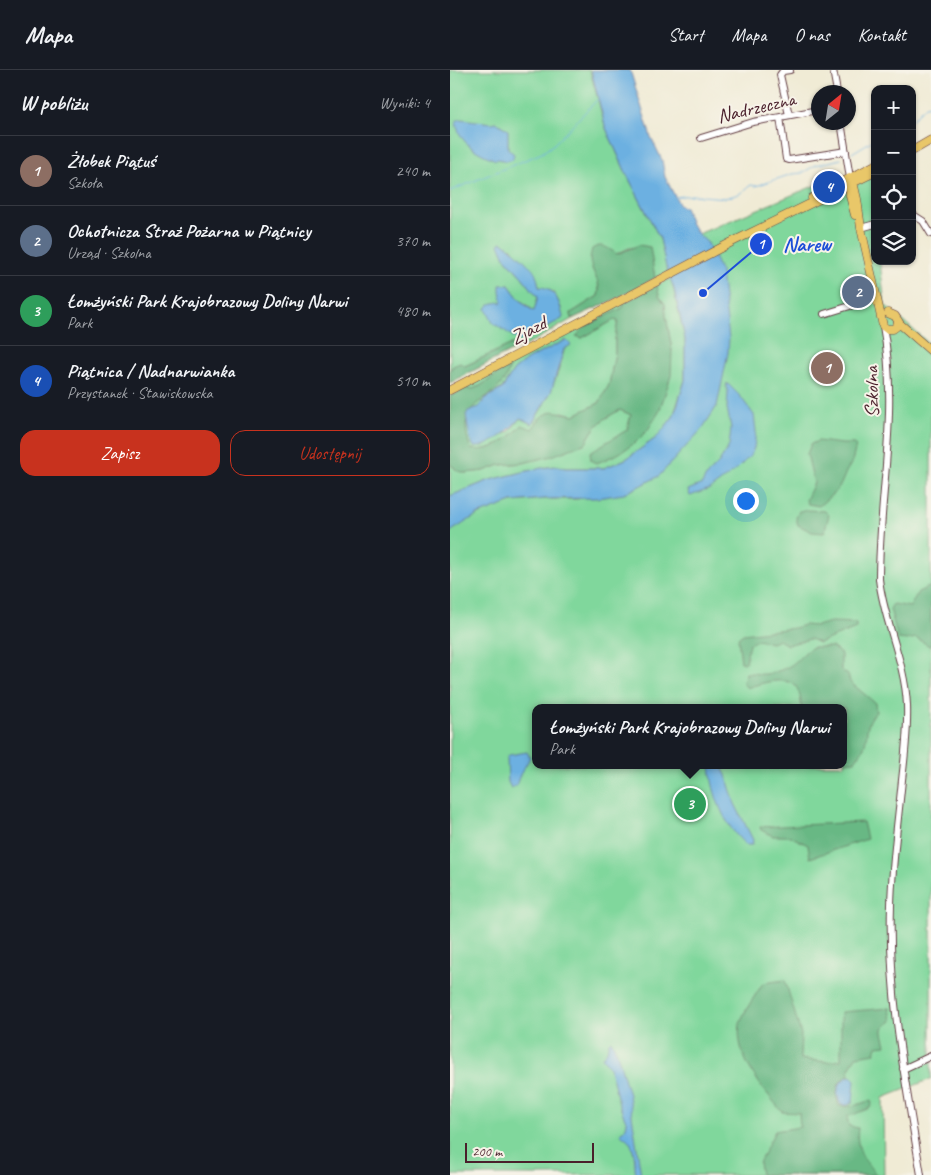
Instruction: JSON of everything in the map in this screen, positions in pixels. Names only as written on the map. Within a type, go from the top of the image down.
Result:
[{"type":"main road","points":[[916,143],[931,136]]},
{"type":"main road","points":[[916,149],[931,140]]},
{"type":"main road","points":[[740,238],[834,192],[871,168]]},
{"type":"main road","points":[[740,238],[851,181],[871,174]]},
{"type":"main road","points":[[851,181],[850,196],[861,228]]},
{"type":"main road","points":[[851,181],[861,220],[861,228],[876,298],[891,326],[930,350]]},
{"type":"main road","points":[[834,192],[843,192],[850,196]]},
{"type":"main road","name":"Zjazd","points":[[450,390],[740,238]]},
{"type":"main road","points":[[875,288],[885,315]]},
{"type":"main road","points":[[885,315],[895,316],[891,326]]},
{"type":"street","points":[[789,115],[780,75],[783,71],[790,70]]},
{"type":"street","points":[[833,70],[836,85]]},
{"type":"street","name":"Nadrzeczna","points":[[700,138],[753,122],[811,111]]},
{"type":"street","points":[[780,117],[786,159],[846,151]]},
{"type":"street","points":[[842,130],[851,181]]},
{"type":"street","points":[[916,216],[929,225],[931,234]]},
{"type":"street","points":[[861,228],[871,225]]},
{"type":"street","points":[[824,314],[876,298]]},
{"type":"street","name":"Szkolna","points":[[891,326],[886,351],[889,404],[879,579],[882,599],[903,672],[907,704],[906,742],[891,886],[890,924],[893,999],[920,1175]]},
{"type":"street","points":[[903,1069],[931,1056]]},
{"type":"green space","points":[[450,70],[590,70],[605,126],[626,173],[660,239],[668,272],[655,278],[649,247],[629,248],[591,266],[598,284],[598,296],[571,313],[572,319],[521,348],[514,343],[465,366],[453,366],[450,370]],"holes":[[[511,247],[534,271],[539,287],[554,292],[562,310],[549,327],[529,338],[509,313],[502,299],[501,285],[509,285],[518,298],[534,311],[538,297],[505,258]]]},
{"type":"green space","points":[[871,177],[871,265],[880,265],[885,305],[931,345],[931,1079],[883,1098],[884,1175],[450,1175],[450,529],[488,510],[512,502],[578,499],[636,475],[709,381],[698,234],[833,178],[868,179]]},
{"type":"green space","points":[[639,245],[650,247],[655,278],[620,297],[572,319],[571,313],[598,296],[598,284],[590,261],[592,249],[602,246],[617,254]]},
{"type":"green space","points":[[671,278],[685,339],[685,380],[673,417],[656,438],[626,459],[604,468],[565,468],[555,466],[536,469],[490,480],[450,496],[450,464],[458,471],[465,473],[484,471],[500,465],[523,463],[586,443],[600,423],[620,410],[631,415],[627,430],[613,439],[618,454],[672,350],[665,304],[659,296],[657,285]]},
{"type":"green space","points":[[657,285],[659,296],[665,304],[672,350],[671,376],[659,412],[647,431],[635,443],[618,454],[597,463],[591,460],[590,452],[627,430],[631,415],[620,410],[600,423],[586,443],[552,456],[523,463],[500,465],[484,471],[465,473],[458,471],[450,464],[450,396],[466,387],[470,390],[480,386],[510,366],[505,379],[472,409],[467,418],[466,431],[471,449],[478,450],[499,444],[522,425],[532,429],[541,417],[552,411],[574,415],[599,403],[609,385],[618,321],[614,320],[582,338],[576,336],[585,327],[624,307],[623,303]]},
{"type":"green space","points":[[623,303],[624,307],[585,327],[576,336],[582,338],[614,320],[618,321],[609,385],[599,403],[574,415],[562,412],[541,417],[532,430],[522,425],[499,444],[486,449],[471,449],[460,425],[463,413],[473,403],[493,391],[509,367],[480,386],[470,390],[466,387]],"holes":[[[566,340],[554,384],[532,424],[520,418],[510,431],[477,447],[474,446],[466,415],[468,412],[479,407],[485,399],[502,388],[514,370],[528,359]]]},
{"type":"green space","points":[[514,343],[519,347],[450,383],[450,370],[453,366],[460,363],[465,366]]},
{"type":"green space","points":[[818,441],[854,444],[856,446],[852,462],[841,484],[819,506],[808,504],[806,500],[814,483],[807,454],[811,444]]},
{"type":"green space","points":[[799,511],[825,511],[829,515],[824,533],[812,532],[798,525],[796,518]]},
{"type":"green space","points":[[931,586],[931,647],[916,638],[898,639],[890,609],[893,604],[910,607],[918,592]]},
{"type":"green space","points":[[831,622],[856,623],[856,628],[819,643],[810,639],[787,645],[779,640],[772,643],[757,640],[749,644],[745,663],[741,662],[738,638],[743,634],[794,628],[804,625],[816,626]]},
{"type":"green space","points":[[813,647],[832,647],[841,654],[841,670],[848,675],[850,682],[875,703],[876,712],[868,725],[864,747],[855,761],[847,762],[847,704],[801,704],[797,688],[787,682],[773,681],[747,688],[743,683],[746,673],[773,673],[792,664]]},
{"type":"green space","points":[[863,822],[867,839],[810,858],[808,845],[790,836],[773,836],[761,830],[760,827]]},
{"type":"green space","points":[[785,980],[801,1034],[800,1059],[828,1062],[841,1060],[841,1012],[890,1008],[892,1021],[883,1028],[886,1045],[877,1046],[875,1053],[856,1056],[849,1069],[849,1075],[841,1081],[837,1092],[839,1106],[851,1106],[871,1100],[870,1108],[847,1117],[849,1126],[858,1128],[859,1148],[877,1175],[761,1175],[759,1163],[775,1131],[800,1127],[799,1113],[782,1112],[759,1082],[741,1048],[740,1024],[763,983]]},
{"type":"water","points":[[591,70],[630,70],[651,137],[662,160],[665,177],[680,206],[685,207],[691,224],[707,242],[721,272],[729,338],[728,353],[717,406],[702,429],[659,476],[624,494],[597,498],[512,502],[477,515],[450,532],[450,496],[490,480],[536,469],[555,466],[565,468],[604,468],[626,459],[656,438],[673,417],[678,403],[685,380],[685,339],[674,289],[666,267],[660,239],[626,173],[605,126]]},
{"type":"water","points":[[461,119],[496,122],[508,130],[508,149],[514,154],[513,159],[507,161],[496,160],[470,146],[458,129],[456,121]]},
{"type":"water","points":[[502,242],[514,251],[536,274],[539,287],[553,293],[558,301],[563,317],[520,341],[493,323],[486,309],[491,304],[502,302],[500,285],[509,285],[523,303],[534,311],[538,297],[505,258],[499,244]]},
{"type":"water","points":[[566,340],[571,345],[564,349],[551,392],[532,424],[520,418],[505,433],[492,442],[480,447],[474,447],[470,439],[466,415],[468,411],[479,407],[485,399],[502,389],[514,370],[528,359]]},
{"type":"water","points":[[727,383],[740,396],[754,415],[756,431],[754,448],[751,455],[736,470],[710,489],[690,496],[688,490],[702,484],[706,476],[719,463],[729,446],[731,428],[727,408]]},
{"type":"water","points":[[527,752],[530,757],[519,777],[517,785],[511,788],[508,782],[507,758],[509,755]]},
{"type":"water","points":[[710,769],[723,769],[735,804],[753,840],[752,845],[746,845],[725,819],[716,798]]},
{"type":"water","points":[[611,1040],[617,1053],[629,1095],[641,1175],[636,1175],[634,1153],[631,1145],[620,1133],[625,1129],[627,1123],[619,1105],[610,1068],[602,1057],[607,1051]]},
{"type":"water","points":[[851,1076],[855,1080],[853,1102],[848,1105],[841,1105],[838,1088],[843,1080]]},
{"type":"waterway","points":[[450,191],[542,153],[554,144],[599,98]]},
{"type":"waterway","points":[[916,116],[925,106],[931,105]]},
{"type":"waterway","points":[[852,153],[871,141]]},
{"type":"waterway","points":[[675,197],[692,195],[725,198],[739,194],[751,185],[756,186],[792,174],[802,173],[816,165],[841,159]]},
{"type":"place","name":"Piątnica / Nadnarwianka","points":[[829,187]]},
{"type":"place","name":"Ochotnicza Straż Pożarna w Piątnicy","points":[[858,292]]},
{"type":"place","name":"Narew","points":[[703,293]]},
{"type":"place","name":"Żłobek Piątuś","points":[[827,368]]},
{"type":"place","name":"Łomżyński Park Krajobrazowy Doliny Narwi","points":[[690,804]]}]
